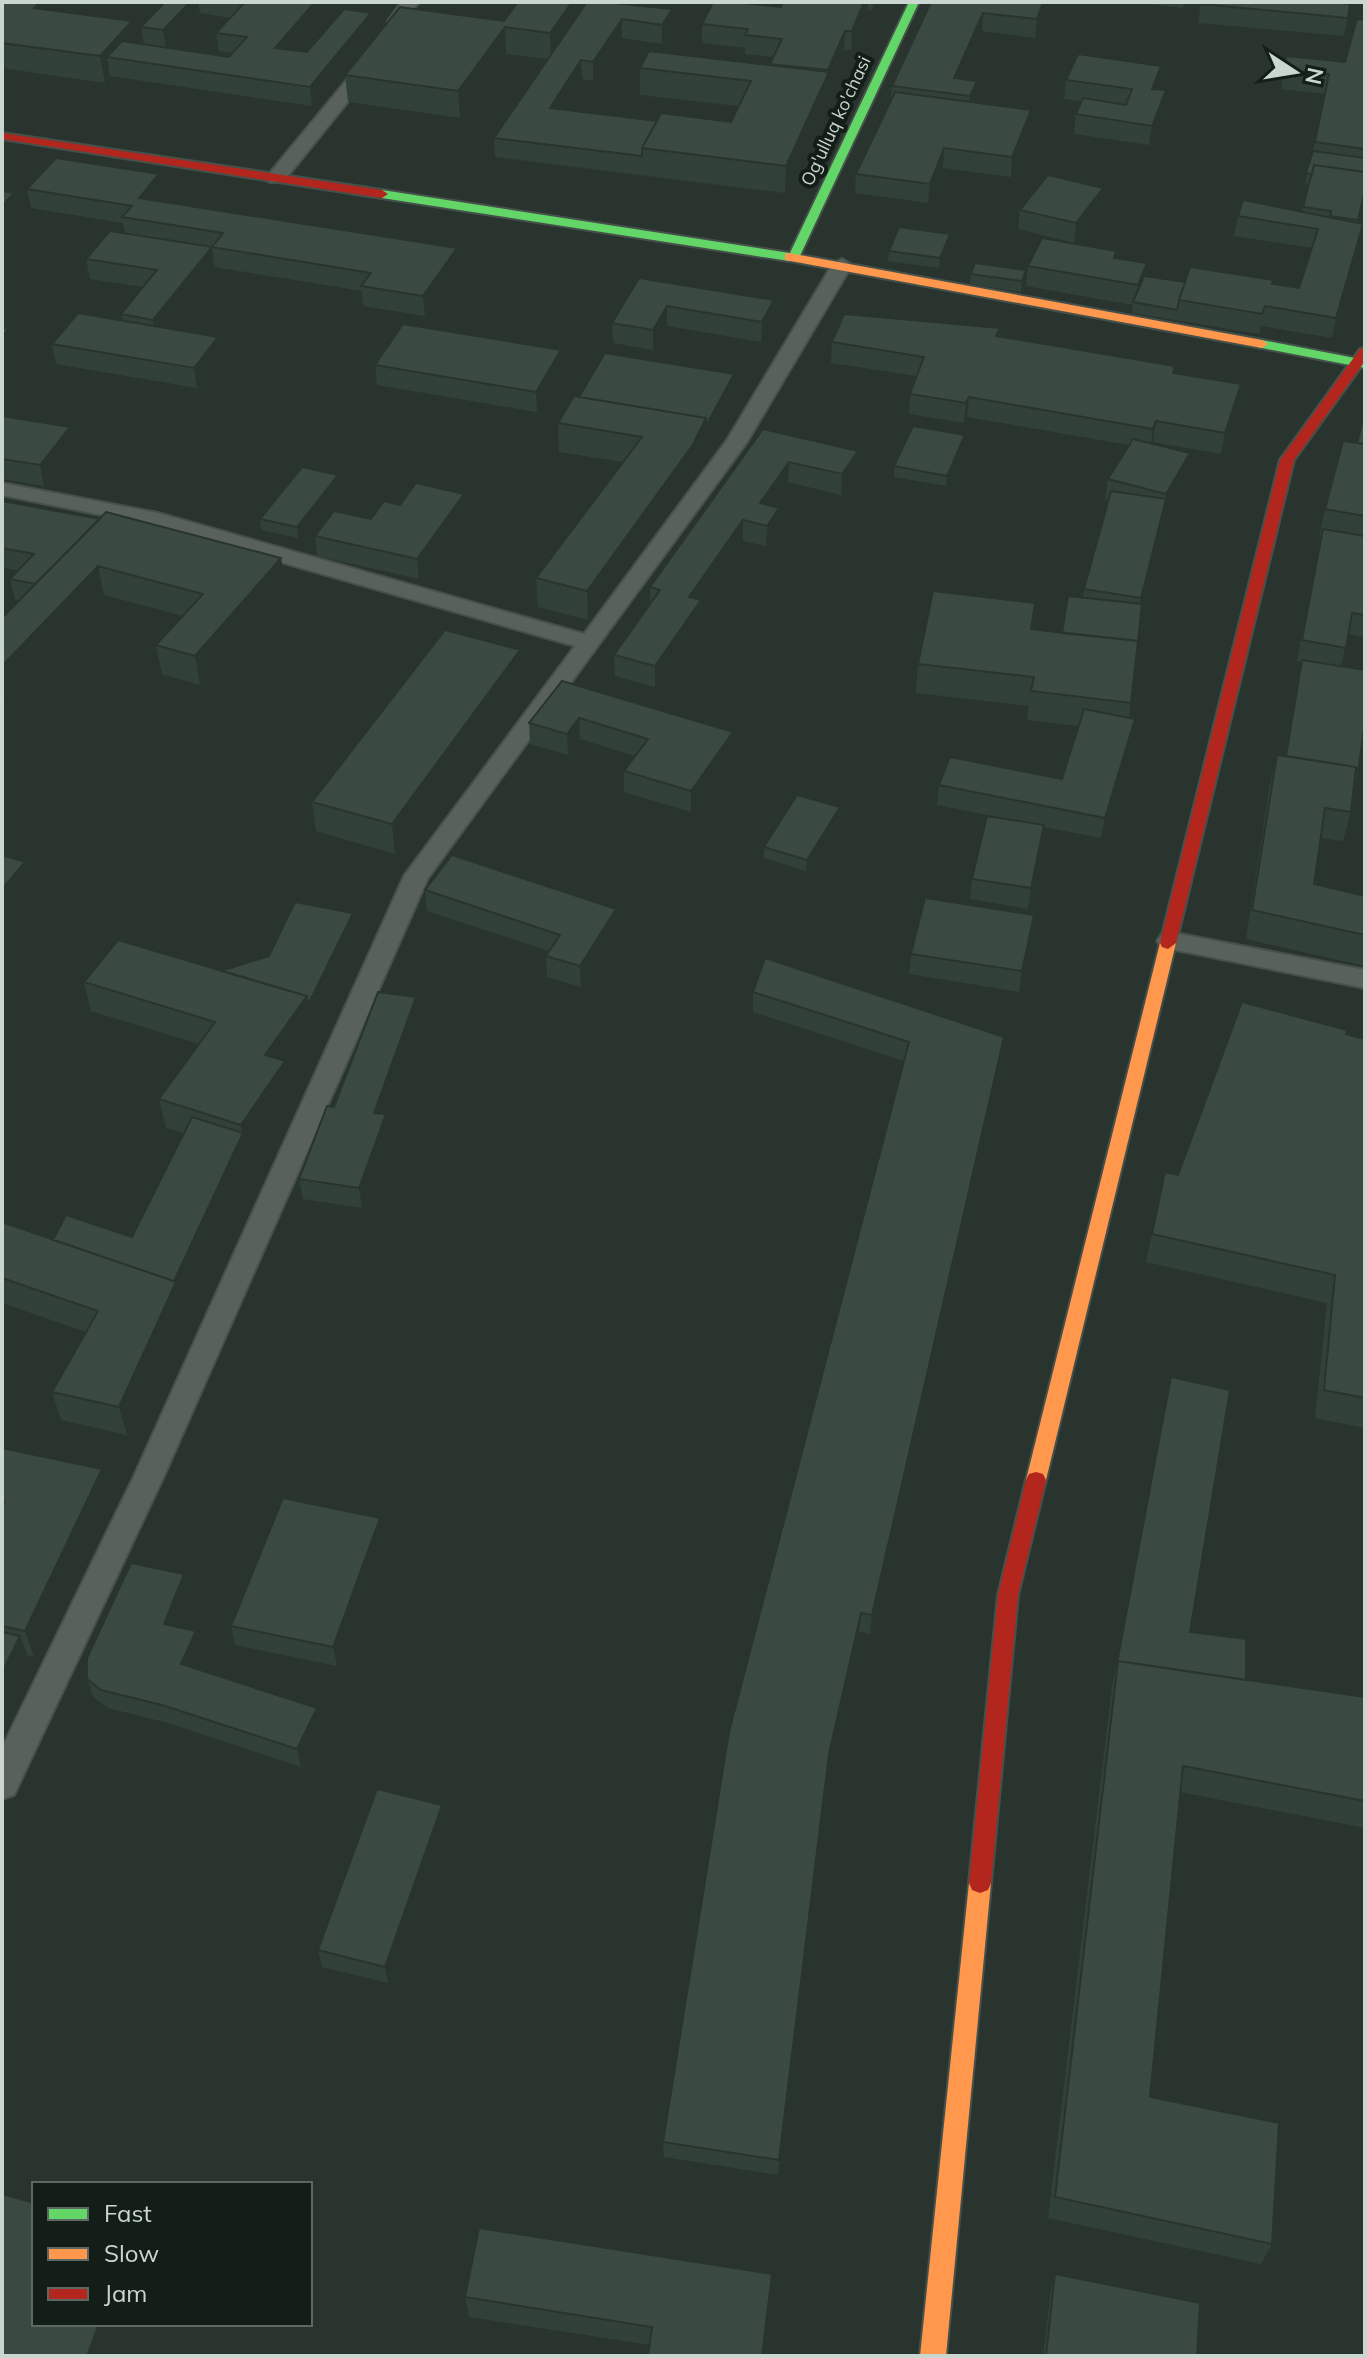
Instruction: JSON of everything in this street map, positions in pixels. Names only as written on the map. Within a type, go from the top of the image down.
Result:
[{"type":"street","name":"Og'ulluq ko'chasi","points":[[794,257],[914,2]]},
{"type":"street","points":[[2,136],[794,257],[1362,360],[1287,460],[1008,1595],[933,2356]]},
{"type":"lane","points":[[276,178],[395,32],[396,21],[411,2]]},
{"type":"lane","points":[[2,1784],[149,1476],[417,876],[737,442],[842,265]]},
{"type":"lane","points":[[2,489],[150,518],[590,643]]},
{"type":"lane","points":[[1170,941],[1365,979]]},
{"type":"building","points":[[2,2],[40,2],[34,8],[132,21],[100,56],[2,43]]},
{"type":"building","points":[[165,2],[190,2],[163,30],[141,27]]},
{"type":"building","points":[[245,2],[315,2],[275,48],[307,52],[344,9],[371,13],[310,87],[107,57],[122,41],[229,57],[247,37],[216,33]]},
{"type":"building","points":[[518,2],[572,2],[550,33],[505,27],[458,91],[345,75],[400,7],[504,21]]},
{"type":"building","points":[[587,2],[672,9],[662,25],[622,19],[593,62],[581,60],[550,108],[657,121],[642,148],[642,156],[494,138]]},
{"type":"building","points":[[713,2],[781,7],[783,2],[864,2],[852,31],[845,31],[828,70],[770,64],[782,39],[745,35],[748,29],[702,24]]},
{"type":"building","points":[[931,2],[1043,2],[1037,19],[983,13],[954,78],[977,81],[970,96],[892,86]]},
{"type":"building","points":[[1201,2],[1336,2],[1350,4],[1348,18]]},
{"type":"building","points":[[1357,19],[1365,20],[1365,149],[1315,142],[1329,74],[1284,70],[1286,56],[1345,62]]},
{"type":"building","points":[[649,51],[829,72],[786,166],[642,148],[661,113],[731,122],[751,81],[640,68]]},
{"type":"building","points":[[1078,54],[1161,66],[1152,89],[1166,90],[1152,126],[1076,114],[1083,98],[1126,105],[1132,89],[1066,80]]},
{"type":"building","points":[[895,92],[1031,110],[1012,157],[944,148],[930,184],[856,174]]},
{"type":"building","points":[[1313,151],[1365,158],[1365,172],[1314,165],[1312,174],[1306,173]]},
{"type":"building","points":[[56,158],[159,174],[139,198],[457,248],[423,296],[361,286],[371,273],[212,247],[223,233],[122,217],[132,206],[27,189]]},
{"type":"building","points":[[1314,165],[1365,172],[1365,190],[1358,220],[1330,216],[1331,211],[1303,207]]},
{"type":"building","points":[[1048,175],[1103,188],[1076,223],[1020,210]]},
{"type":"building","points":[[2,191],[14,193],[2,206]]},
{"type":"building","points":[[1243,200],[1363,224],[1336,318],[1265,306],[1262,314],[1179,300],[1190,267],[1273,280],[1272,284],[1299,288],[1318,229],[1238,216]]},
{"type":"building","points":[[899,227],[950,234],[940,258],[889,251]]},
{"type":"building","points":[[110,231],[212,247],[153,320],[121,314],[157,270],[86,259]]},
{"type":"building","points":[[1042,238],[1116,251],[1114,258],[1147,263],[1138,285],[1028,266]]},
{"type":"building","points":[[975,263],[1026,270],[1022,281],[971,274]]},
{"type":"building","points":[[1144,276],[1185,282],[1177,310],[1133,302]]},
{"type":"building","points":[[639,278],[774,300],[762,322],[667,306],[653,330],[612,323]]},
{"type":"building","points":[[78,313],[218,337],[194,368],[52,344]]},
{"type":"building","points":[[844,314],[1000,328],[996,336],[1175,366],[1173,373],[1241,384],[1225,433],[1156,421],[1153,429],[969,397],[966,403],[910,394],[924,357],[832,342]]},
{"type":"building","points":[[403,324],[561,350],[536,392],[375,365]]},
{"type":"building","points":[[605,353],[734,374],[706,426],[706,418],[579,397]]},
{"type":"building","points":[[574,396],[706,418],[692,446],[587,591],[536,578],[642,437],[558,423]]},
{"type":"building","points":[[1365,411],[1365,444],[1357,443]]},
{"type":"building","points":[[2,416],[70,427],[40,465],[2,459]]},
{"type":"building","points":[[913,426],[965,435],[947,476],[894,466]]},
{"type":"building","points":[[763,429],[858,451],[842,474],[789,462],[760,503],[779,508],[767,526],[743,520],[689,597],[701,600],[655,666],[614,655],[660,590],[650,587]]},
{"type":"building","points":[[1133,439],[1190,453],[1166,494],[1108,479]]},
{"type":"building","points":[[1343,441],[1365,444],[1365,516],[1325,509]]},
{"type":"building","points":[[302,467],[338,475],[297,527],[260,519]]},
{"type":"building","points":[[416,483],[464,494],[417,559],[315,536],[334,511],[371,519],[384,501],[400,505]]},
{"type":"building","points":[[1111,491],[1166,499],[1141,598],[1084,589]]},
{"type":"building","points":[[2,501],[100,519],[35,584],[10,579],[34,554],[2,548]]},
{"type":"building","points":[[106,512],[281,558],[195,656],[156,645],[203,594],[98,566],[2,666],[2,618]]},
{"type":"building","points":[[1323,529],[1365,536],[1365,615],[1352,613],[1346,648],[1302,640]]},
{"type":"building","points":[[933,591],[1035,603],[1031,629],[1138,641],[1131,703],[1031,691],[1034,677],[918,664]]},
{"type":"building","points":[[1068,596],[1142,604],[1138,641],[1062,633]]},
{"type":"building","points":[[445,630],[520,650],[392,824],[312,802]]},
{"type":"building","points":[[1302,660],[1365,670],[1365,721],[1358,772],[1356,767],[1286,756]]},
{"type":"building","points":[[562,681],[733,732],[691,791],[624,771],[648,739],[579,718],[567,734],[529,723]]},
{"type":"building","points":[[1084,709],[1135,719],[1105,818],[939,785],[950,757],[1062,779]]},
{"type":"building","points":[[1277,755],[1356,767],[1351,812],[1325,808],[1314,884],[1365,896],[1365,935],[1252,910]]},
{"type":"building","points":[[797,795],[840,807],[807,860],[764,847]]},
{"type":"building","points":[[987,816],[1044,825],[1031,888],[972,879]]},
{"type":"building","points":[[2,855],[25,862],[2,889]]},
{"type":"building","points":[[452,855],[616,909],[580,966],[546,956],[560,935],[425,890]]},
{"type":"building","points":[[925,898],[1034,915],[1022,971],[911,954]]},
{"type":"building","points":[[295,902],[353,913],[308,1005],[307,996],[221,971],[269,956]]},
{"type":"building","points":[[118,940],[307,996],[265,1055],[285,1061],[241,1125],[159,1099],[215,1022],[84,982]]},
{"type":"building","points":[[765,958],[1004,1037],[872,1615],[861,1613],[829,1754],[779,2160],[663,2142],[729,1732],[909,1042],[753,992]]},
{"type":"building","points":[[378,992],[416,997],[374,1113],[386,1114],[359,1188],[299,1179],[327,1106],[334,1107]]},
{"type":"building","points":[[1242,1002],[1347,1030],[1346,1034],[1365,1039],[1365,1398],[1324,1390],[1335,1275],[1152,1234],[1165,1172],[1178,1175]]},
{"type":"building","points":[[192,1117],[243,1133],[174,1281],[53,1240],[66,1215],[132,1237]]},
{"type":"building","points":[[2,1222],[176,1282],[119,1407],[52,1392],[98,1311],[2,1278]]},
{"type":"building","points":[[1171,1377],[1230,1390],[1190,1632],[1246,1639],[1246,1680],[1118,1661],[1116,1668]]},
{"type":"building","points":[[2,1448],[102,1469],[25,1631],[2,1626]]},
{"type":"building","points":[[283,1498],[380,1518],[333,1647],[231,1626]]},
{"type":"building","points":[[131,1563],[184,1574],[164,1624],[196,1631],[181,1664],[317,1708],[297,1749],[162,1705],[101,1690],[87,1679],[87,1658]]},
{"type":"building","points":[[2,1632],[20,1636],[2,1673]]},
{"type":"building","points":[[1118,1661],[1365,1697],[1365,1801],[1183,1766],[1150,2097],[1279,2123],[1272,2244],[1055,2197]]},
{"type":"building","points":[[377,1789],[442,1805],[385,1967],[318,1950]]},
{"type":"building","points":[[2,2194],[32,2202],[32,2326],[98,2326],[87,2356],[2,2356]]},
{"type":"building","points":[[479,2228],[772,2274],[762,2356],[648,2356],[652,2327],[465,2297]]},
{"type":"building","points":[[1055,2274],[1200,2303],[1197,2356],[1046,2356]]},
{"type":"traffic: fast","points":[[794,257],[914,2]]},
{"type":"traffic: fast","points":[[382,194],[789,257]]},
{"type":"traffic: fast","points":[[1262,344],[1365,364]]},
{"type":"traffic: slow","points":[[789,257],[1262,344]]},
{"type":"traffic: slow","points":[[1036,1480],[1168,943]]},
{"type":"traffic: slow","points":[[933,2356],[980,1883]]},
{"type":"traffic: jam","points":[[2,136],[382,194]]},
{"type":"traffic: jam","points":[[1168,943],[1287,460],[1365,352]]},
{"type":"traffic: jam","points":[[980,1883],[1008,1595],[1036,1480]]}]
